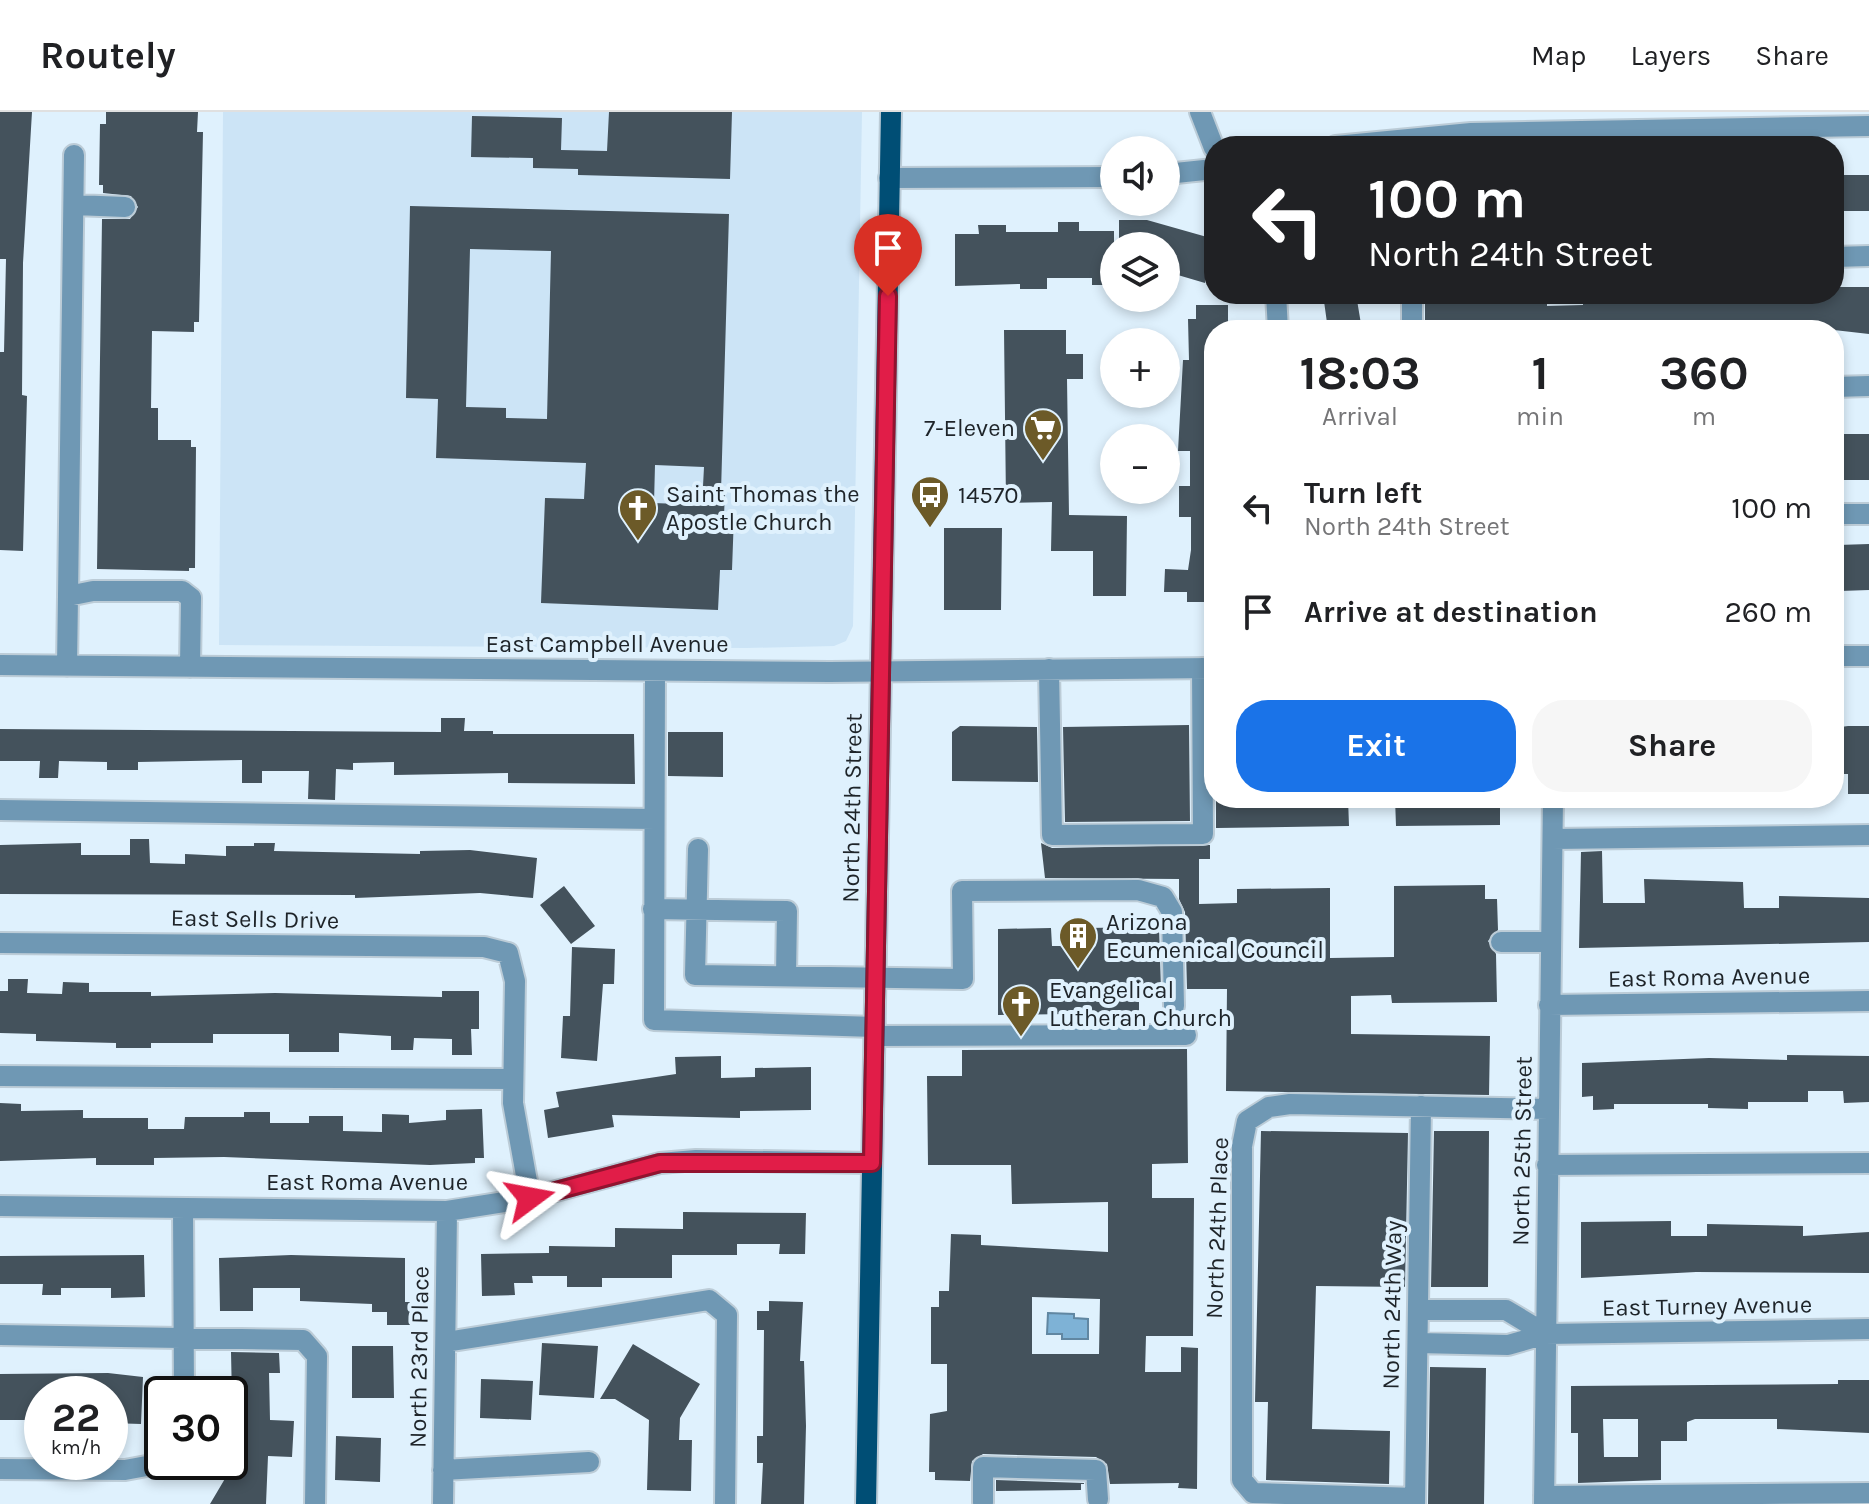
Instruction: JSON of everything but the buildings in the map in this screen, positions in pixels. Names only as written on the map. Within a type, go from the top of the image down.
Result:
[{"type":"main road","name":"North 24th Street","points":[[866,1504],[891,112]]},
{"type":"street","points":[[1200,112],[1209,136]]},
{"type":"street","points":[[1440,136],[1869,126]]},
{"type":"street","points":[[67,666],[74,155]]},
{"type":"street","points":[[1180,173],[1204,170]]},
{"type":"street","points":[[889,178],[1100,177]]},
{"type":"street","points":[[75,205],[125,207]]},
{"type":"street","points":[[1844,257],[1869,256]]},
{"type":"street","points":[[1844,387],[1869,386]]},
{"type":"street","points":[[1844,514],[1869,514]]},
{"type":"street","points":[[68,596],[93,591],[182,591],[191,598],[190,667]]},
{"type":"street","points":[[1844,656],[1869,656]]},
{"type":"street","name":"East Campbell Avenue","points":[[0,665],[655,671],[1204,668]]},
{"type":"street","points":[[1049,669],[1052,835],[1203,834],[1204,801]]},
{"type":"street","points":[[655,671],[654,1020],[875,1032],[1186,1035]]},
{"type":"street","name":"North 25th Street","points":[[1544,1500],[1553,808]]},
{"type":"street","points":[[0,810],[654,819]]},
{"type":"street","points":[[1553,839],[1869,835]]},
{"type":"street","points":[[698,849],[695,975],[963,979],[962,891],[1138,890],[1163,897],[1172,912],[1174,1006]]},
{"type":"street","points":[[653,909],[787,911],[786,976]]},
{"type":"street","points":[[1501,942],[1551,942]]},
{"type":"street","name":"East Sells Drive","points":[[0,943],[484,947],[508,953],[515,981],[512,1079]]},
{"type":"street","name":"East Roma Avenue","points":[[1549,1005],[1869,1001]]},
{"type":"street","points":[[0,1076],[512,1079],[517,1134],[530,1198]]},
{"type":"street","name":"North 24th Place","points":[[1415,1501],[1253,1493],[1242,1480],[1239,1463],[1242,1146],[1247,1121],[1269,1107],[1290,1104],[1548,1109]]},
{"type":"street","name":"North 24th Way","points":[[1415,1501],[1421,1106]]},
{"type":"street","name":"East Roma Avenue","points":[[0,1206],[447,1211],[530,1198],[660,1163],[872,1163]]},
{"type":"street","points":[[1547,1165],[1869,1163]]},
{"type":"street","points":[[183,1208],[184,1376]]},
{"type":"street","name":"North 23rd Place","points":[[443,1504],[447,1211]]},
{"type":"street","points":[[446,1342],[709,1300],[727,1315],[725,1504]]},
{"type":"street","points":[[1418,1310],[1506,1310],[1546,1334]]},
{"type":"street","name":"East Turney Avenue","points":[[1418,1343],[1508,1345],[1546,1334],[1869,1329]]},
{"type":"street","points":[[0,1335],[303,1340],[317,1356],[315,1504]]},
{"type":"street","points":[[443,1470],[589,1462]]},
{"type":"street","points":[[0,1469],[125,1470],[144,1466]]},
{"type":"street","points":[[983,1502],[983,1467],[1096,1470],[1098,1499]]},
{"type":"street","points":[[1544,1500],[1869,1493]]},
{"type":"shaded area","points":[[223,112],[862,112],[853,626],[846,641],[834,646],[747,648],[219,645]]},
{"type":"water","points":[[1048,1313],[1074,1314],[1074,1318],[1088,1319],[1088,1339],[1062,1339],[1062,1334],[1047,1334]]},
{"type":"place","name":"7-Eleven","points":[[1043,462]]},
{"type":"place","name":"14570","points":[[930,529]]},
{"type":"place","name":"Saint Thomas the Apostle Church","points":[[638,542]]},
{"type":"place","name":"Arizona Ecumenical Council","points":[[1078,970]]},
{"type":"place","name":"Evangelical Lutheran Church","points":[[1021,1038]]},
{"type":"route","points":[[530,1198],[660,1163],[696,1160],[872,1163],[888,296]]}]
